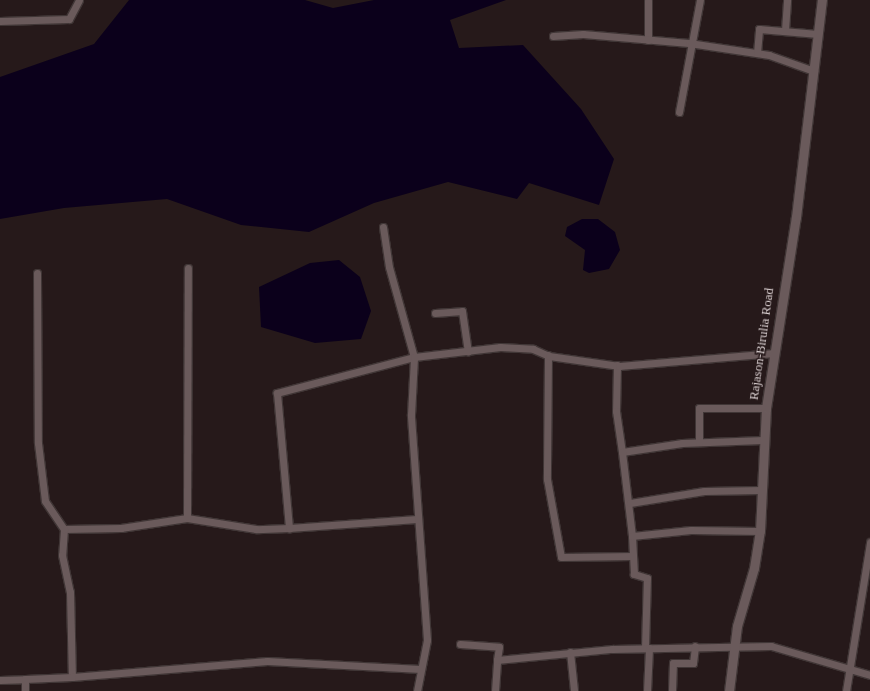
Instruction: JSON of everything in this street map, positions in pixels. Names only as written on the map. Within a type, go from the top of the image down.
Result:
[{"type":"street","points":[[0,22],[69,19],[79,0]]},
{"type":"street","points":[[648,0],[648,40]]},
{"type":"street","points":[[678,112],[694,44],[700,0]]},
{"type":"street","points":[[785,30],[787,0]]},
{"type":"street","name":"Rajason-Birulia Road","points":[[729,691],[735,645],[760,531],[763,440],[766,408],[814,72],[822,0]]},
{"type":"street","points":[[757,53],[759,29],[818,34]]},
{"type":"street","points":[[553,36],[583,34],[694,44],[757,53],[814,72]]},
{"type":"street","points":[[383,227],[389,267],[414,357],[411,415],[427,640],[420,669],[418,691]]},
{"type":"street","points":[[187,518],[188,268]]},
{"type":"street","points":[[37,274],[38,443],[45,501],[64,529],[62,555],[70,592],[72,677]]},
{"type":"street","points":[[435,313],[462,311],[468,352]]},
{"type":"street","points":[[289,528],[277,393],[414,357],[468,352],[500,347],[533,349],[548,355],[617,365],[774,353]]},
{"type":"street","points":[[548,355],[546,472],[561,557],[633,556]]},
{"type":"street","points":[[617,365],[616,411],[630,503],[634,574],[648,578],[648,691]]},
{"type":"street","points":[[699,442],[699,408],[766,408]]},
{"type":"street","points":[[622,452],[699,442],[763,440]]},
{"type":"street","points":[[630,503],[704,491],[762,490]]},
{"type":"street","points":[[64,529],[121,528],[187,518],[256,530],[418,519]]},
{"type":"street","points":[[632,536],[692,530],[760,531]]},
{"type":"street","points":[[846,691],[848,669],[870,542]]},
{"type":"street","points":[[460,644],[499,647],[495,691]]},
{"type":"street","points":[[497,660],[570,652],[647,648],[735,645],[771,646],[870,675]]},
{"type":"street","points":[[672,691],[673,663],[693,663],[695,646]]},
{"type":"street","points":[[570,652],[574,691]]},
{"type":"street","points":[[0,680],[72,677],[268,660],[420,669]]},
{"type":"street","points":[[25,691],[26,679]]},
{"type":"shaded area","points":[[129,0],[305,0],[333,8],[374,0],[506,0],[450,20],[459,48],[523,45],[581,109],[614,159],[599,205],[529,183],[517,199],[448,182],[374,203],[309,232],[241,225],[167,199],[64,208],[0,219],[0,77],[94,44]]},
{"type":"shaded area","points":[[582,219],[598,219],[615,232],[620,250],[609,269],[589,273],[583,270],[585,250],[565,236],[567,227]]},
{"type":"shaded area","points":[[339,260],[360,277],[371,311],[361,339],[315,343],[261,327],[259,287],[310,263]]}]
